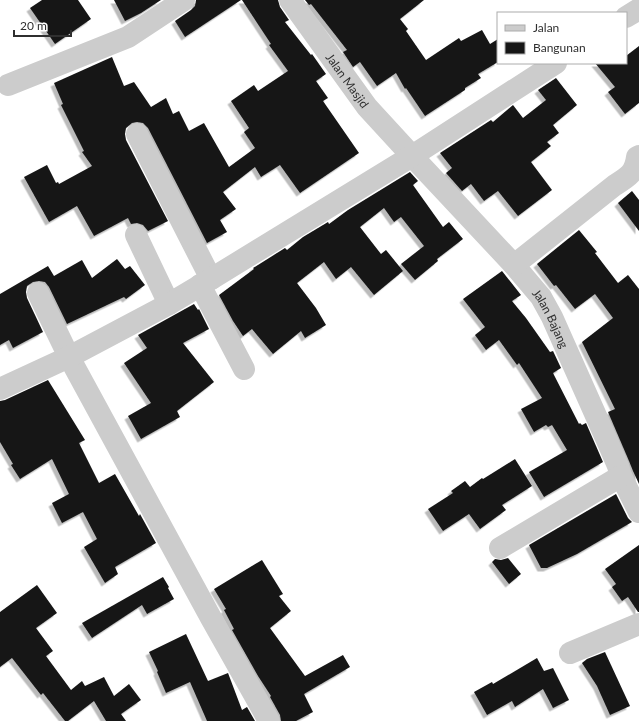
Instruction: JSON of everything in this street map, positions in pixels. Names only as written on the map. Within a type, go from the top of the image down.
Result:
[{"type":"street","points":[[8,85],[128,37],[184,0]]},
{"type":"street","name":"Jalan Masjid","points":[[290,0],[367,107],[412,156]]},
{"type":"street","points":[[627,16],[639,9]]},
{"type":"street","points":[[0,389],[69,357],[169,304],[412,156],[554,64]]},
{"type":"street","points":[[137,134],[206,282],[244,368]]},
{"type":"street","name":"Jalan Bajang","points":[[412,156],[514,265],[541,297],[552,317],[609,445],[621,476],[639,512]]},
{"type":"street","points":[[514,265],[615,185],[626,178],[633,171],[636,165],[637,157],[639,156]]},
{"type":"street","points":[[136,236],[169,304]]},
{"type":"street","points":[[38,293],[69,357],[268,721]]},
{"type":"street","points":[[500,548],[621,476]]},
{"type":"street","points":[[570,653],[639,624]]},
{"type":"building","points":[[42,0],[78,0],[91,19],[55,44],[30,8]]},
{"type":"building","points":[[114,0],[161,0],[125,21]]},
{"type":"building","points":[[196,0],[241,0],[185,37],[175,21],[195,6]]},
{"type":"building","points":[[242,0],[278,0],[280,7],[289,20],[285,22],[311,55],[312,54],[326,74],[316,81],[328,98],[323,101],[359,153],[300,193],[280,165],[261,177],[255,167],[223,192],[236,209],[220,220],[227,232],[207,243],[148,128],[143,123],[132,123],[126,128],[126,140],[168,221],[148,231],[143,225],[137,223],[131,224],[128,218],[94,236],[77,206],[49,222],[24,177],[47,165],[56,183],[58,182],[59,184],[92,166],[82,152],[84,151],[61,105],[63,104],[54,83],[112,57],[124,86],[134,82],[151,107],[166,98],[173,114],[179,111],[189,131],[204,123],[229,167],[255,148],[244,132],[249,128],[231,101],[254,85],[258,91],[288,71],[269,45],[271,44]]},
{"type":"building","points":[[305,0],[424,0],[400,19],[408,29],[406,31],[426,60],[459,38],[461,41],[482,30],[490,44],[497,40],[497,63],[478,74],[481,78],[465,88],[465,90],[425,116],[406,88],[405,89],[396,73],[377,86],[360,62],[353,67],[343,52],[347,50],[311,4],[309,5]]},
{"type":"building","points":[[639,46],[639,103],[625,114],[608,92],[615,87],[596,64],[627,64],[627,55]]},
{"type":"building","points":[[556,78],[577,105],[553,125],[559,133],[547,142],[551,146],[531,162],[552,190],[518,216],[498,191],[484,201],[471,184],[462,191],[446,173],[452,168],[440,153],[491,120],[493,122],[513,105],[523,118],[546,100],[538,90]]},
{"type":"building","points":[[410,172],[418,181],[413,185],[443,227],[449,222],[463,239],[437,259],[438,261],[415,280],[401,264],[424,246],[401,217],[394,222],[384,208],[360,227],[381,254],[386,250],[403,271],[374,295],[351,267],[336,279],[324,262],[297,283],[316,308],[326,325],[305,338],[301,331],[273,354],[252,329],[243,336],[219,295],[254,269],[253,268],[285,248],[287,250],[303,237],[328,222],[329,224],[348,210]]},
{"type":"building","points":[[632,191],[639,200],[639,231],[618,203]]},
{"type":"building","points":[[579,230],[597,252],[595,253],[618,283],[628,275],[639,289],[639,484],[608,412],[615,409],[582,342],[613,318],[595,294],[575,309],[556,285],[554,286],[537,264]]},
{"type":"building","points":[[117,259],[125,269],[130,266],[145,285],[126,299],[124,297],[67,324],[49,287],[45,282],[33,282],[27,286],[27,298],[43,332],[13,348],[9,340],[0,345],[0,294],[48,266],[54,276],[82,260],[92,278]]},
{"type":"building","points":[[502,271],[521,295],[512,301],[550,352],[553,351],[561,368],[553,373],[579,424],[580,423],[582,425],[586,423],[603,462],[544,497],[529,472],[567,450],[552,425],[548,427],[546,425],[534,432],[521,409],[542,398],[519,363],[517,365],[499,340],[486,350],[475,335],[485,327],[463,299]]},
{"type":"building","points":[[194,304],[198,310],[199,309],[209,329],[183,343],[214,382],[177,411],[180,417],[141,439],[128,416],[151,403],[124,363],[147,348],[138,335]]},
{"type":"building","points":[[48,380],[85,440],[79,443],[99,483],[115,474],[156,543],[115,567],[118,574],[105,583],[84,547],[97,539],[83,512],[62,523],[52,503],[69,494],[52,459],[20,479],[11,465],[13,464],[0,442],[0,401]]},
{"type":"building","points":[[515,459],[532,486],[502,505],[506,510],[480,529],[469,514],[443,531],[428,509],[453,493],[451,491],[465,481],[470,487],[482,478],[483,479]]},
{"type":"building","points":[[616,494],[628,518],[632,522],[577,554],[547,568],[541,568],[529,545]]},
{"type":"building","points":[[639,545],[638,612],[628,597],[622,601],[612,587],[616,584],[605,569]]},
{"type":"building","points":[[508,558],[521,574],[509,584],[492,562],[495,559],[501,560]]},
{"type":"building","points":[[262,560],[283,594],[279,596],[291,611],[270,628],[305,676],[343,655],[350,667],[304,694],[313,712],[296,721],[281,721],[280,715],[270,697],[271,696],[232,630],[234,629],[224,610],[226,609],[214,589]]},
{"type":"building","points":[[163,577],[174,599],[147,614],[142,605],[92,638],[82,623]]},
{"type":"building","points":[[37,585],[57,613],[36,628],[53,651],[46,656],[71,690],[82,681],[85,686],[104,677],[114,696],[129,684],[141,700],[121,714],[126,721],[106,721],[94,701],[68,721],[65,721],[43,693],[41,695],[12,658],[0,667],[0,612]]},
{"type":"building","points":[[186,634],[208,681],[228,673],[242,710],[247,707],[255,721],[207,721],[190,682],[166,693],[149,652]]},
{"type":"building","points":[[605,652],[630,706],[610,715],[597,686],[582,663],[587,659]]},
{"type":"building","points":[[537,658],[544,671],[553,668],[569,700],[553,708],[543,689],[515,707],[512,701],[487,715],[474,692],[492,682],[493,684]]}]
